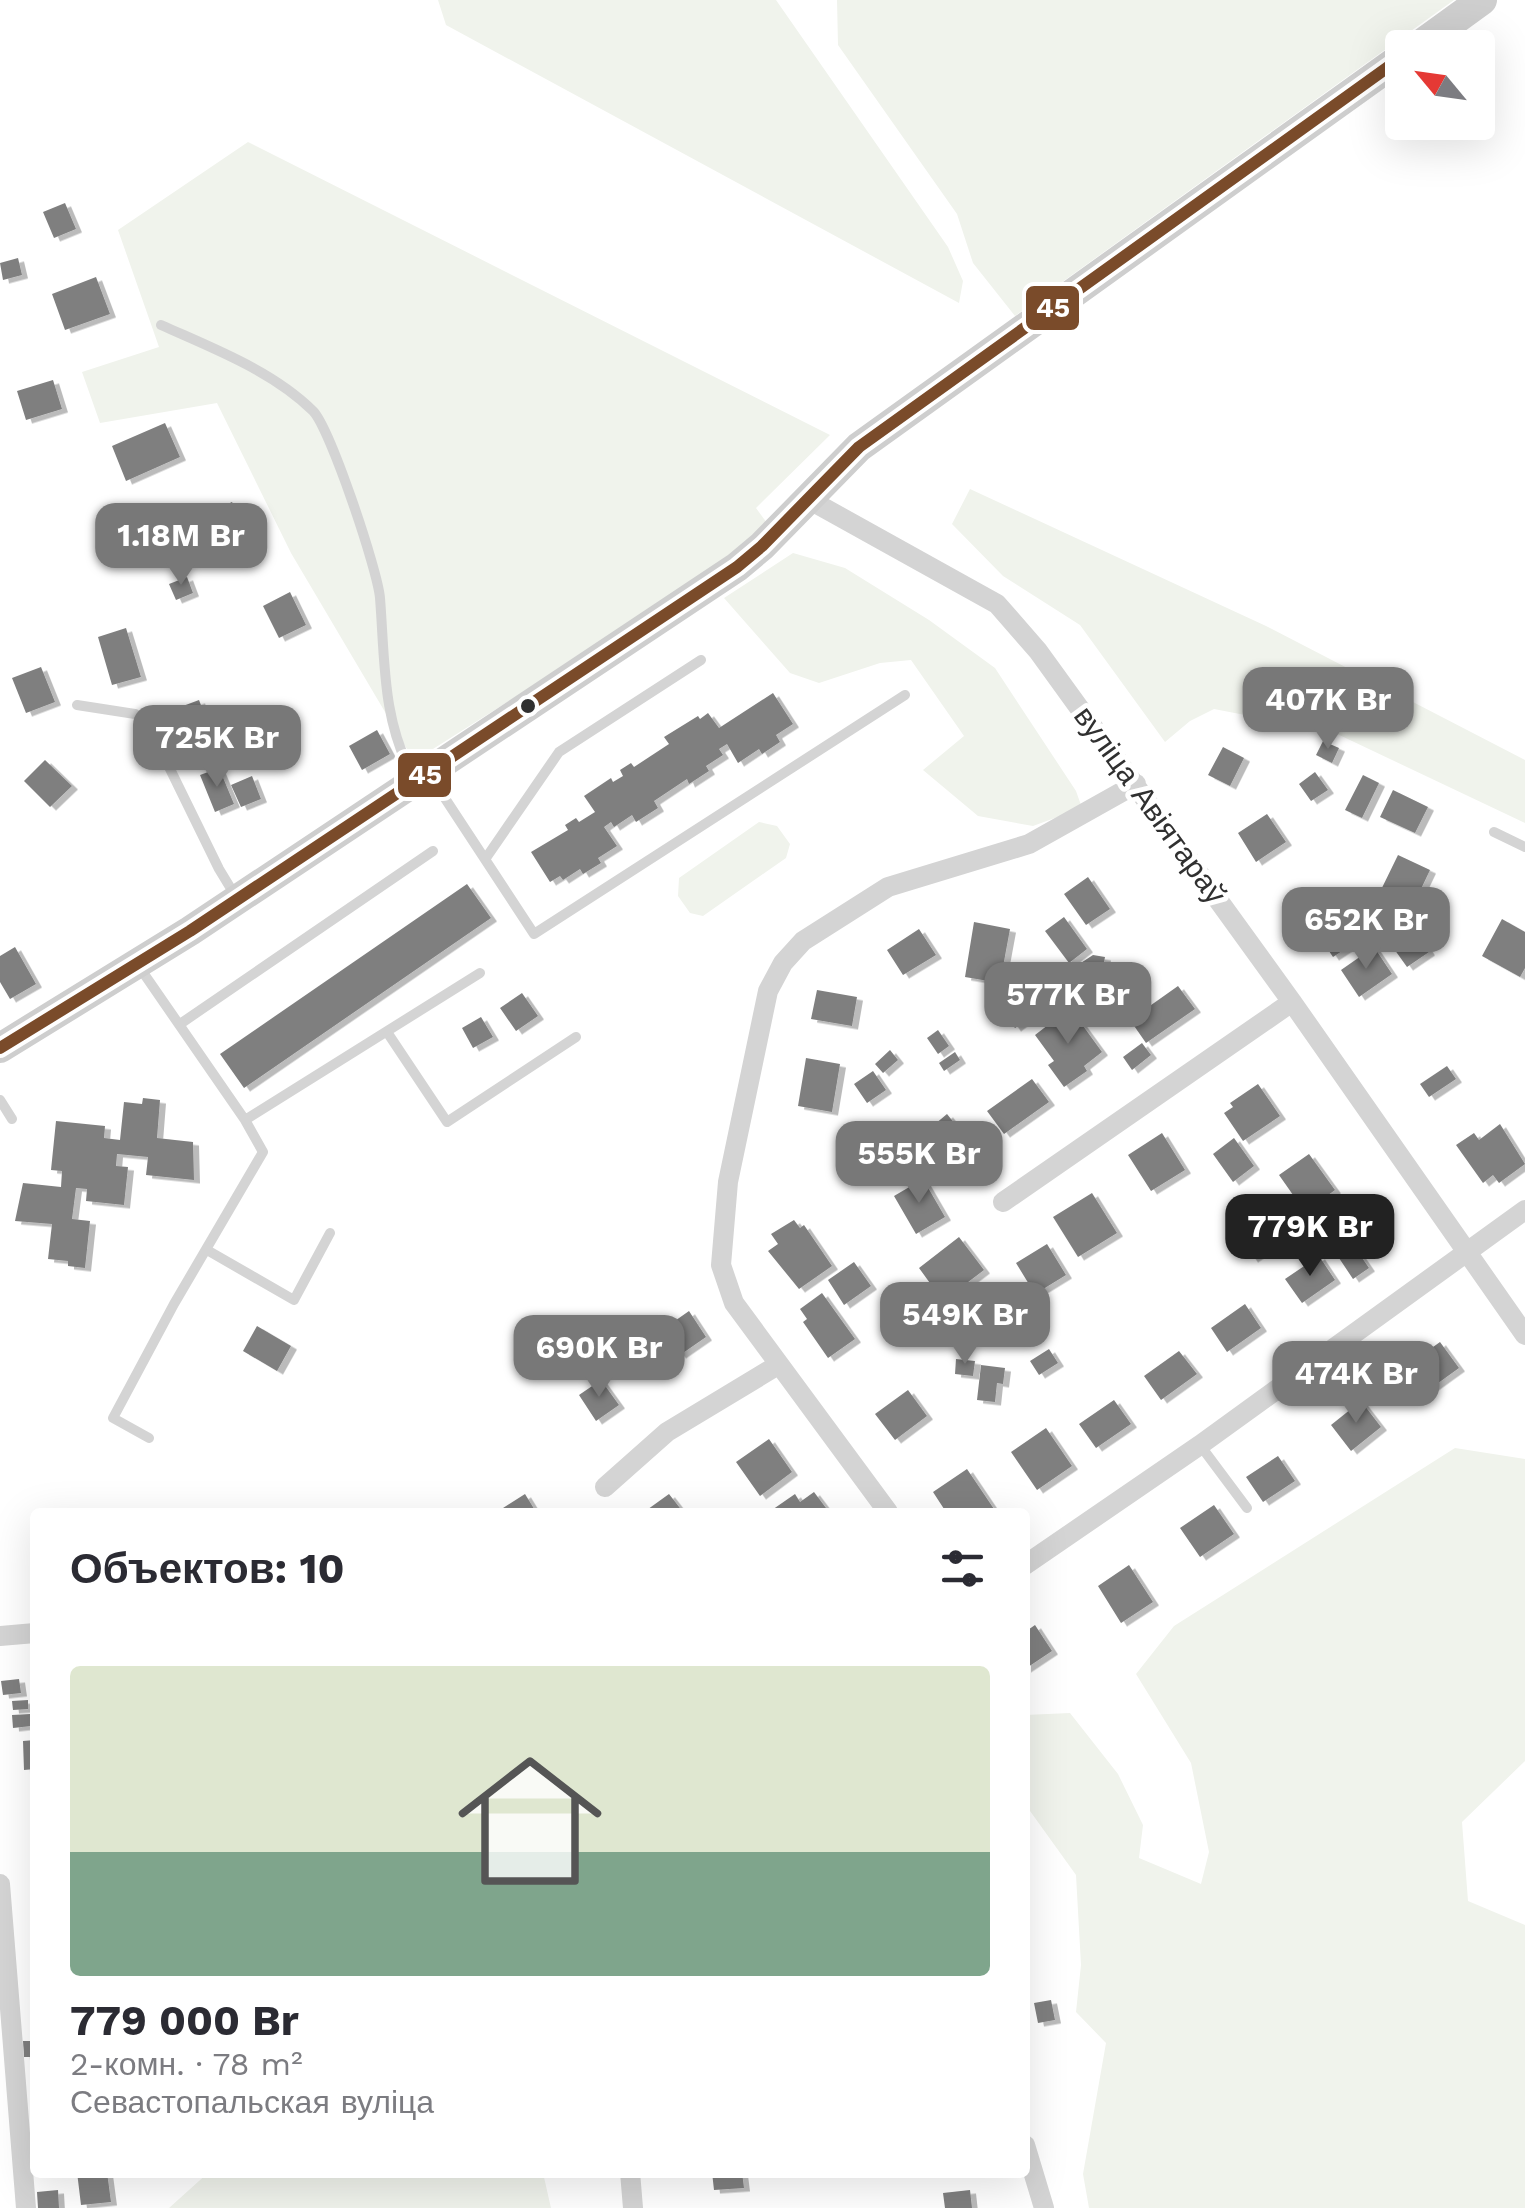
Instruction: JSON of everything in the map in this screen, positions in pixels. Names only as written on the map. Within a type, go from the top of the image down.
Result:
[{"type":"main road","points":[[1441,30],[1482,0]]},
{"type":"main road","points":[[0,1048],[423,778],[736,567],[762,546],[859,447],[1385,69]]},
{"type":"street","name":"вуліца Авіятараў","points":[[808,499],[997,604],[1038,651],[1292,1002],[1525,1334]]},
{"type":"street","points":[[885,1508],[734,1302],[721,1265],[728,1182],[768,990],[782,963],[803,941],[888,886],[1029,844],[1136,784]]},
{"type":"street","points":[[1003,1202],[1292,1002]]},
{"type":"street","points":[[1030,1562],[1200,1446],[1525,1210]]},
{"type":"street","points":[[605,1487],[667,1432],[778,1365]]},
{"type":"street","points":[[0,1636],[30,1633]]},
{"type":"street","points":[[0,1884],[26,2208]]},
{"type":"street","points":[[1030,2162],[1044,2208]]},
{"type":"street","points":[[631,2178],[634,2208]]},
{"type":"lane","points":[[161,325],[267,377],[316,414],[352,501],[380,593],[389,714],[398,748],[486,858],[534,934],[905,695]]},
{"type":"lane","points":[[486,858],[560,752],[700,660]]},
{"type":"lane","points":[[77,705],[136,714],[148,724],[236,898]]},
{"type":"lane","points":[[1494,832],[1525,846]]},
{"type":"lane","points":[[180,1024],[434,851]]},
{"type":"lane","points":[[136,963],[263,1152],[113,1418],[149,1438]]},
{"type":"lane","points":[[245,1120],[480,973]]},
{"type":"lane","points":[[387,1032],[447,1122],[576,1036]]},
{"type":"lane","points":[[0,1100],[12,1119]]},
{"type":"lane","points":[[207,1250],[294,1300],[330,1234]]},
{"type":"lane","points":[[1200,1446],[1246,1508]]},
{"type":"shaded area","points":[[438,0],[776,0],[948,247],[963,281],[959,303],[446,25]]},
{"type":"shaded area","points":[[837,0],[1454,0],[1412,30],[1385,30],[1385,50],[1015,316],[973,263],[957,214],[838,45]]},
{"type":"shaded area","points":[[248,142],[830,435],[756,508],[767,523],[694,584],[414,761],[291,553],[217,403],[100,423],[82,372],[159,347],[118,230]]},
{"type":"shaded area","points":[[970,489],[1266,626],[1525,760],[1525,823],[1333,732],[1214,709],[1190,721],[1165,742],[1080,625],[1003,576],[952,524]]},
{"type":"shaded area","points":[[793,553],[845,568],[929,620],[995,668],[1076,791],[1082,808],[1033,826],[978,816],[923,770],[964,736],[911,660],[880,663],[819,683],[790,673],[724,598]]},
{"type":"shaded area","points":[[759,822],[777,826],[790,844],[786,858],[703,916],[690,913],[678,896],[679,878]]},
{"type":"shaded area","points":[[1455,1448],[1525,1459],[1525,1761],[1462,1822],[1468,1901],[1525,1925],[1525,2208],[1089,2208],[1083,2174],[1106,2043],[1076,2012],[1081,1965],[1076,1875],[1030,1811],[1030,1715],[1070,1713],[1118,1774],[1143,1825],[1139,1858],[1201,1884],[1209,1852],[1191,1763],[1136,1674],[1174,1626]]},
{"type":"shaded area","points":[[202,2178],[544,2178],[551,2208],[169,2208]]},
{"type":"building","points":[[65,203],[76,229],[54,238],[43,212]]},
{"type":"building","points":[[18,258],[22,275],[3,280],[0,263]]},
{"type":"building","points":[[96,277],[110,314],[65,330],[52,294]]},
{"type":"building","points":[[53,380],[62,409],[26,420],[17,391]]},
{"type":"building","points":[[165,423],[180,457],[126,481],[112,446]]},
{"type":"building","points":[[232,502],[246,530],[209,548],[196,519]]},
{"type":"building","points":[[187,577],[193,593],[176,600],[169,584]]},
{"type":"building","points":[[290,592],[306,625],[279,638],[263,606]]},
{"type":"building","points":[[126,628],[141,677],[112,685],[98,637]]},
{"type":"building","points":[[41,667],[55,702],[26,713],[12,678]]},
{"type":"building","points":[[773,693],[793,724],[776,735],[780,742],[762,754],[759,749],[738,763],[727,744],[719,749],[723,755],[706,766],[709,771],[689,784],[687,779],[654,801],[658,808],[636,822],[632,815],[614,827],[611,822],[604,827],[617,846],[598,858],[601,863],[583,874],[580,869],[563,880],[560,876],[550,882],[531,852],[568,830],[565,825],[576,818],[579,822],[595,812],[584,796],[611,778],[613,782],[623,776],[620,770],[631,763],[634,767],[669,744],[664,737],[698,716],[700,719],[708,713],[719,728]]},
{"type":"building","points":[[199,700],[215,742],[191,752],[175,709]]},
{"type":"building","points":[[377,730],[390,754],[362,770],[349,746]]},
{"type":"building","points":[[1323,741],[1339,748],[1332,763],[1316,755]]},
{"type":"building","points":[[1223,747],[1244,758],[1230,786],[1208,775]]},
{"type":"building","points":[[45,760],[72,786],[50,807],[24,781]]},
{"type":"building","points":[[219,768],[234,804],[215,812],[200,775]]},
{"type":"building","points":[[1315,772],[1328,790],[1311,801],[1299,784]]},
{"type":"building","points":[[1363,775],[1379,783],[1362,818],[1345,810]]},
{"type":"building","points":[[252,776],[261,799],[241,807],[231,785]]},
{"type":"building","points":[[1393,790],[1428,807],[1415,833],[1380,817]]},
{"type":"building","points":[[1267,814],[1286,842],[1256,862],[1238,833]]},
{"type":"building","points":[[1398,855],[1430,870],[1410,912],[1378,896]]},
{"type":"building","points":[[1088,877],[1110,909],[1086,925],[1064,894]]},
{"type":"building","points":[[467,884],[491,918],[244,1088],[220,1054]]},
{"type":"building","points":[[1350,916],[1363,937],[1333,957],[1319,936]]},
{"type":"building","points":[[1064,917],[1087,949],[1069,963],[1045,931]]},
{"type":"building","points":[[1502,919],[1525,932],[1525,968],[1520,977],[1482,956]]},
{"type":"building","points":[[974,922],[1010,929],[1000,983],[965,977]]},
{"type":"building","points":[[919,929],[936,955],[903,975],[887,950]]},
{"type":"building","points":[[1415,930],[1429,952],[1407,967],[1392,946]]},
{"type":"building","points":[[15,947],[36,984],[10,999],[0,982],[0,956]]},
{"type":"building","points":[[1374,947],[1392,974],[1359,997],[1341,970]]},
{"type":"building","points":[[1093,955],[1105,957],[1100,982],[1073,968]]},
{"type":"building","points":[[1178,986],[1195,1009],[1146,1043],[1130,1020]]},
{"type":"building","points":[[817,990],[857,997],[852,1026],[811,1019]]},
{"type":"building","points":[[522,993],[538,1016],[516,1031],[500,1008]]},
{"type":"building","points":[[1022,1004],[1031,1016],[1015,1028],[1006,1015]]},
{"type":"building","points":[[1070,1008],[1102,1052],[1084,1066],[1087,1071],[1064,1087],[1048,1065],[1054,1061],[1035,1035]]},
{"type":"building","points":[[481,1017],[493,1037],[473,1048],[462,1028]]},
{"type":"building","points":[[938,1030],[949,1046],[938,1054],[927,1038]]},
{"type":"building","points":[[1142,1043],[1151,1055],[1132,1070],[1123,1057]]},
{"type":"building","points":[[890,1050],[898,1060],[883,1073],[875,1064]]},
{"type":"building","points":[[955,1052],[960,1060],[944,1071],[939,1063]]},
{"type":"building","points":[[806,1058],[840,1064],[832,1112],[798,1106]]},
{"type":"building","points":[[1447,1066],[1456,1079],[1429,1097],[1420,1084]]},
{"type":"building","points":[[873,1071],[886,1090],[867,1103],[854,1084]]},
{"type":"building","points":[[1032,1079],[1049,1102],[1004,1134],[987,1111]]},
{"type":"building","points":[[1258,1084],[1280,1116],[1243,1141],[1224,1113],[1233,1107],[1230,1103]]},
{"type":"building","points":[[143,1098],[160,1100],[157,1138],[193,1142],[194,1180],[146,1175],[148,1157],[117,1154],[116,1166],[128,1167],[124,1205],[86,1201],[87,1189],[76,1188],[72,1219],[90,1221],[85,1268],[48,1259],[52,1224],[15,1221],[23,1183],[61,1187],[62,1171],[51,1170],[56,1121],[105,1126],[104,1138],[120,1140],[124,1102],[142,1104]]},
{"type":"building","points":[[947,1114],[967,1139],[942,1160],[922,1135]]},
{"type":"building","points":[[1500,1124],[1525,1164],[1499,1183],[1493,1175],[1483,1183],[1456,1145],[1474,1133],[1479,1140]]},
{"type":"building","points":[[980,1132],[990,1147],[980,1155],[969,1139]]},
{"type":"building","points":[[1162,1133],[1185,1170],[1151,1191],[1128,1155]]},
{"type":"building","points":[[1234,1138],[1254,1166],[1233,1182],[1213,1154]]},
{"type":"building","points":[[881,1142],[907,1148],[903,1168],[877,1163]]},
{"type":"building","points":[[1309,1154],[1335,1190],[1305,1212],[1279,1175]]},
{"type":"building","points":[[923,1179],[945,1217],[916,1234],[894,1196]]},
{"type":"building","points":[[1092,1193],[1117,1233],[1078,1257],[1053,1217]]},
{"type":"building","points":[[794,1220],[800,1228],[804,1225],[832,1266],[799,1289],[768,1251],[778,1244],[771,1234]]},
{"type":"building","points":[[1340,1226],[1369,1268],[1353,1279],[1325,1237]]},
{"type":"building","points":[[1258,1229],[1270,1247],[1252,1259],[1240,1241]]},
{"type":"building","points":[[959,1237],[984,1270],[943,1301],[919,1268]]},
{"type":"building","points":[[1047,1244],[1066,1275],[1035,1294],[1016,1263]]},
{"type":"building","points":[[1319,1256],[1335,1280],[1302,1303],[1285,1279]]},
{"type":"building","points":[[854,1262],[871,1286],[844,1305],[828,1280]]},
{"type":"building","points":[[822,1293],[855,1339],[828,1358],[803,1322],[807,1319],[800,1309]]},
{"type":"building","points":[[1245,1304],[1261,1328],[1227,1352],[1211,1328]]},
{"type":"building","points":[[948,1308],[981,1311],[978,1338],[946,1335]]},
{"type":"building","points":[[689,1311],[706,1337],[680,1355],[662,1330]]},
{"type":"building","points":[[257,1326],[291,1346],[277,1371],[243,1351]]},
{"type":"building","points":[[1440,1342],[1459,1368],[1416,1399],[1397,1373]]},
{"type":"building","points":[[1049,1349],[1058,1363],[1039,1375],[1030,1361]]},
{"type":"building","points":[[1179,1351],[1197,1374],[1161,1400],[1144,1376]]},
{"type":"building","points":[[956,1359],[975,1361],[973,1376],[955,1374]]},
{"type":"building","points":[[981,1365],[1005,1368],[1003,1384],[997,1383],[995,1402],[977,1400]]},
{"type":"building","points":[[601,1380],[619,1405],[596,1421],[579,1395]]},
{"type":"building","points":[[908,1390],[927,1416],[895,1440],[875,1414]]},
{"type":"building","points":[[1114,1400],[1131,1424],[1096,1448],[1079,1424]]},
{"type":"building","points":[[1361,1401],[1381,1427],[1351,1451],[1331,1425]]},
{"type":"building","points":[[1046,1428],[1072,1466],[1037,1490],[1011,1452]]},
{"type":"building","points":[[769,1439],[792,1472],[760,1496],[736,1462]]},
{"type":"building","points":[[1278,1456],[1295,1481],[1263,1502],[1246,1477]]},
{"type":"building","points":[[967,1469],[993,1508],[943,1508],[933,1492]]},
{"type":"building","points":[[814,1492],[826,1508],[775,1508],[795,1494],[800,1502]]},
{"type":"building","points":[[525,1494],[534,1508],[503,1508]]},
{"type":"building","points":[[669,1494],[680,1508],[650,1508]]},
{"type":"building","points":[[1214,1505],[1234,1534],[1200,1557],[1180,1528]]},
{"type":"building","points":[[1129,1565],[1153,1602],[1121,1623],[1098,1586]]},
{"type":"building","points":[[1035,1625],[1052,1651],[1030,1666],[1030,1628]]},
{"type":"building","points":[[19,1679],[21,1693],[3,1695],[1,1681]]},
{"type":"building","points":[[28,1700],[28,1709],[13,1710],[12,1701]]},
{"type":"building","points":[[30,1714],[30,1726],[13,1728],[12,1715]]},
{"type":"building","points":[[30,1740],[30,1769],[24,1770],[23,1741]]},
{"type":"building","points":[[1051,2000],[1055,2020],[1038,2023],[1034,2003]]},
{"type":"building","points":[[23,2041],[30,2041],[30,2057],[24,2057]]},
{"type":"building","points":[[78,2178],[108,2178],[111,2202],[81,2205]]},
{"type":"building","points":[[713,2178],[743,2178],[744,2188],[714,2190]]},
{"type":"building","points":[[58,2190],[59,2208],[38,2208],[37,2192]]},
{"type":"building","points":[[970,2190],[972,2208],[945,2208],[943,2193]]},
{"type":"transit line","name":"45","points":[[0,1048],[190,931],[737,567],[859,447],[1385,69]]}]
